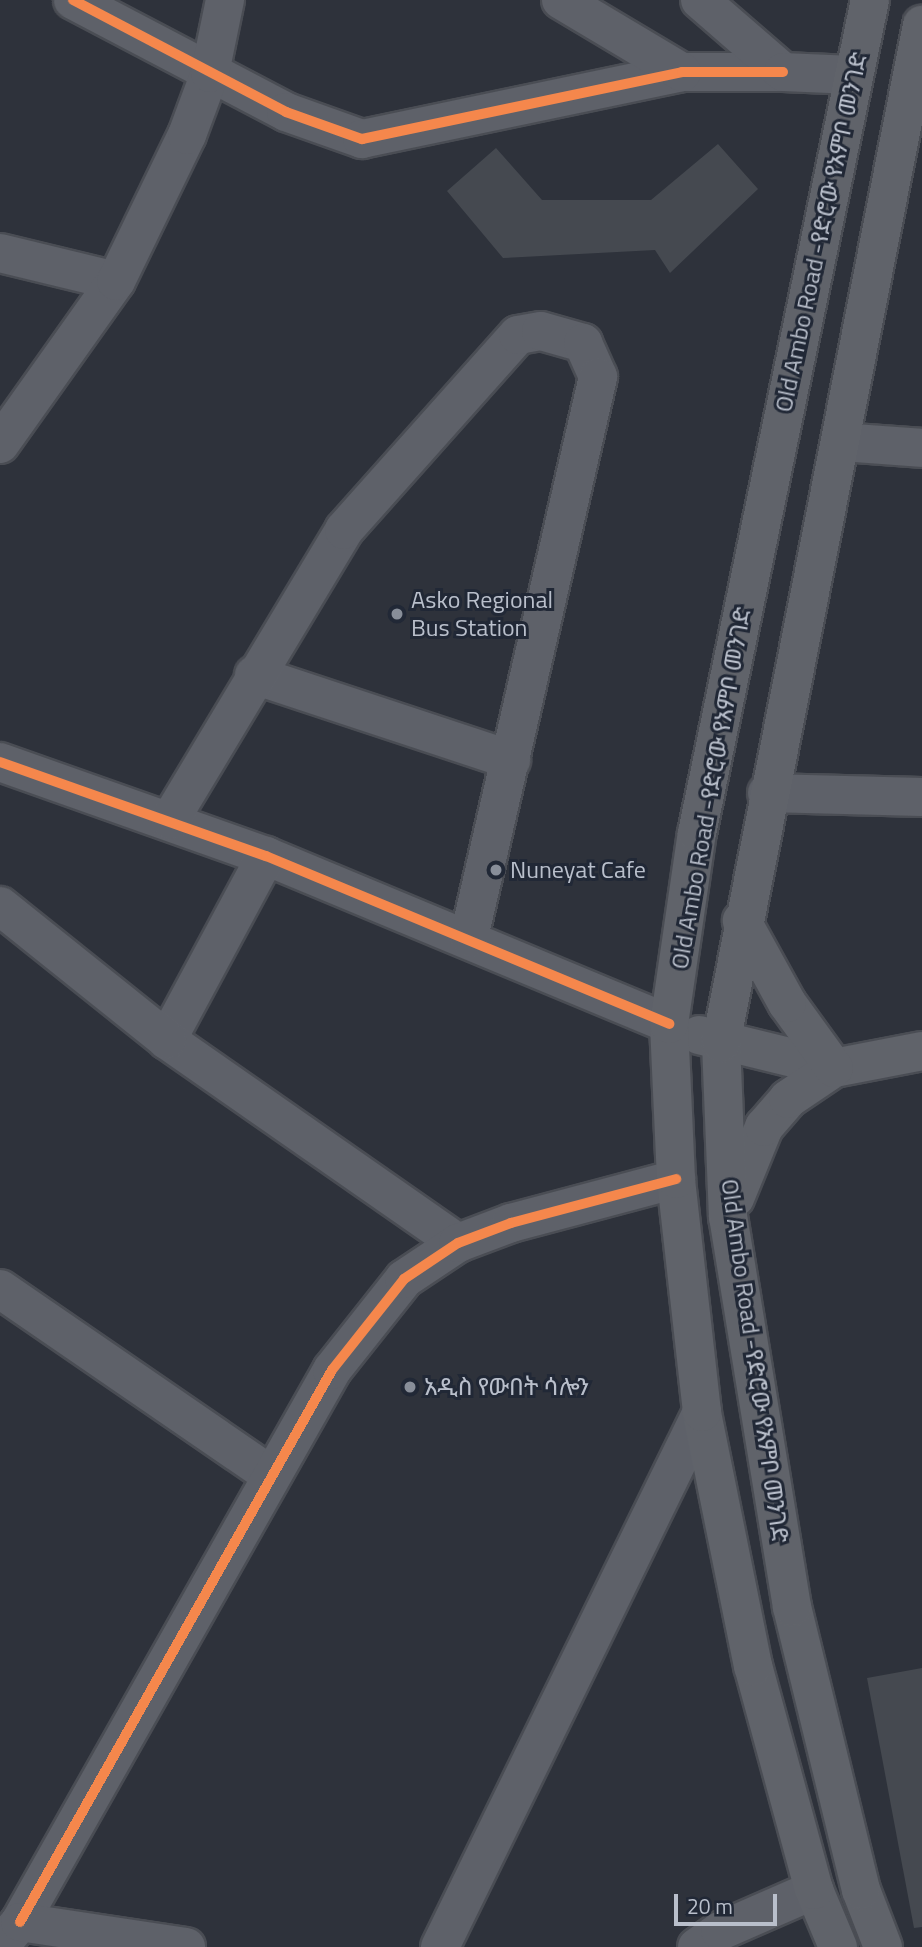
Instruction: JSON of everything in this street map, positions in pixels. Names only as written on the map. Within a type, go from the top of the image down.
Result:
[{"type":"main road","name":"Old Ambo Road -የድሮው የአምቦ መንገድ","points":[[838,1947],[814,1890],[753,1665],[702,1412],[676,1179],[669,1024],[697,833],[870,0]]},
{"type":"main road","name":"Old Ambo Road -የድሮው የአምቦ መንገድ","points":[[883,1947],[861,1891],[792,1607],[728,1217],[721,1044],[767,793],[916,86],[922,25]]},
{"type":"main road","points":[[742,921],[787,1003],[834,1068]]},
{"type":"main road","points":[[669,1024],[721,1044],[834,1068],[922,1051]]},
{"type":"main road","points":[[728,1217],[764,1127],[788,1099],[834,1068]]},
{"type":"street","points":[[73,0],[286,112],[362,139],[682,72],[853,75]]},
{"type":"street","points":[[0,444],[116,281],[187,135],[210,73],[225,0]]},
{"type":"street","points":[[562,0],[682,72]]},
{"type":"street","points":[[700,0],[783,72]]},
{"type":"street","points":[[0,253],[116,281]]},
{"type":"street","points":[[170,820],[344,530],[518,335],[541,331],[583,343],[598,377],[469,937]]},
{"type":"street","points":[[841,442],[922,448]]},
{"type":"street","points":[[254,676],[511,760]]},
{"type":"street","points":[[3,768],[170,820],[266,856],[469,937],[669,1024]]},
{"type":"street","points":[[767,793],[922,797]]},
{"type":"street","points":[[167,1040],[266,856]]},
{"type":"street","points":[[0,906],[167,1040],[458,1243]]},
{"type":"street","points":[[186,1947],[10,1934],[270,1474],[332,1370],[404,1279],[458,1243],[593,1197],[676,1179]]},
{"type":"street","points":[[0,1290],[270,1474]]},
{"type":"street","points":[[440,1947],[702,1412]]},
{"type":"street","points":[[697,1947],[720,1931],[814,1890]]},
{"type":"building","points":[[718,144],[758,189],[670,273],[655,250],[503,258],[447,191],[496,148],[542,200],[651,200]]},
{"type":"building","points":[[922,1668],[922,1927],[914,1928],[867,1678]]},
{"type":"cycle path","points":[[73,0],[286,112],[362,139],[682,72],[783,72]]},
{"type":"cycle path","points":[[0,762],[266,856],[669,1024]]},
{"type":"cycle path","points":[[20,1922],[332,1370],[404,1279],[458,1243],[511,1223],[676,1179]]},
{"type":"place","name":"Asko Regional Bus Station","points":[[397,614]]},
{"type":"place","name":"Nuneyat Cafe","points":[[496,870]]},
{"type":"place","name":"አዲስ የውበት ሳሎን","points":[[410,1387]]}]
